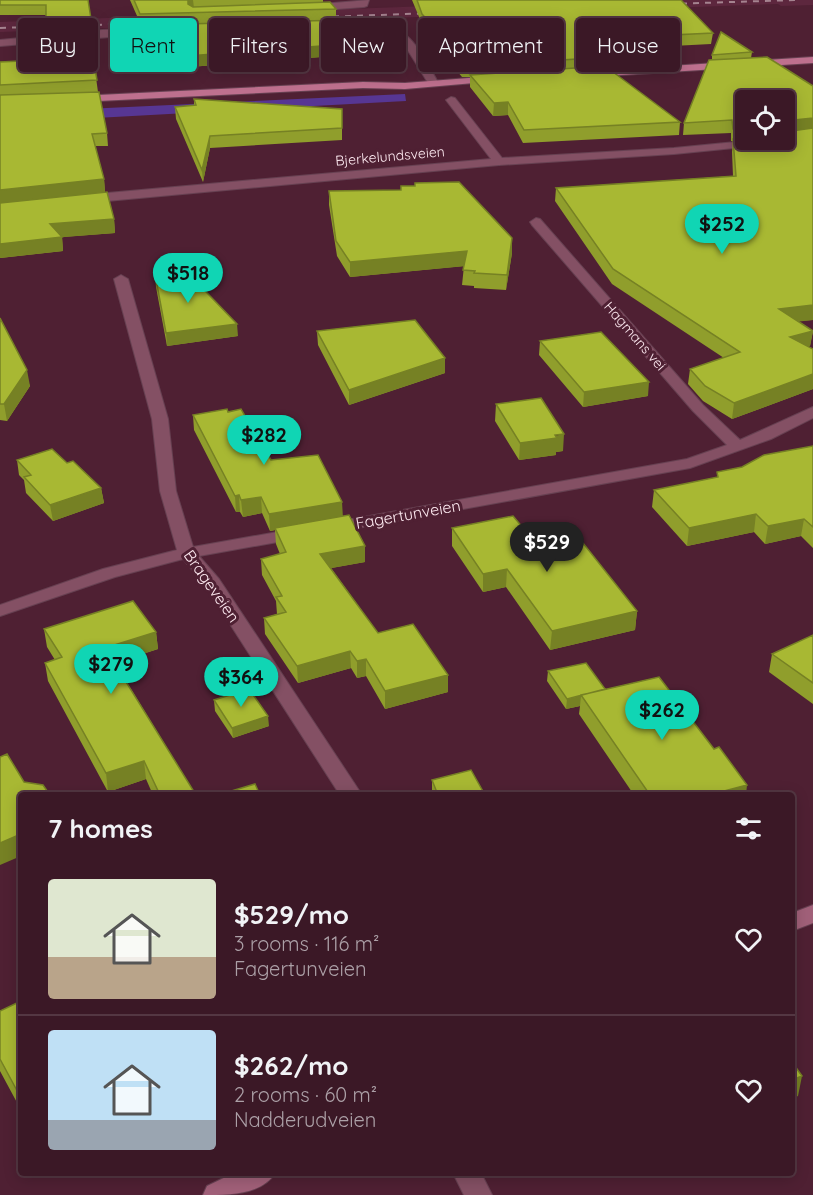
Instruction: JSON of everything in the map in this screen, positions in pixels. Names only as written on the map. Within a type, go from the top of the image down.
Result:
[{"type":"main road","points":[[780,62],[813,52]]},
{"type":"main road","points":[[577,75],[813,60]]},
{"type":"main road","points":[[70,99],[506,78]]},
{"type":"main road","points":[[795,921],[813,914]]},
{"type":"main road","points":[[218,1195],[255,1176]]},
{"type":"street","points":[[296,9],[364,4],[365,0]]},
{"type":"street","points":[[314,26],[379,24],[393,28],[407,43],[433,82]]},
{"type":"street","points":[[0,43],[110,33]]},
{"type":"street","points":[[451,100],[499,162]]},
{"type":"street","name":"Bjerkelundsveien","points":[[77,200],[499,162],[674,151],[735,145]]},
{"type":"street","name":"Hagmans vei","points":[[537,222],[698,408],[738,447]]},
{"type":"street","name":"Brageveien","points":[[121,279],[160,419],[168,491],[187,553],[210,579],[349,792]]},
{"type":"street","name":"Fagertunveien","points":[[0,611],[109,573],[187,553],[690,463],[766,436],[813,412]]},
{"type":"street","points":[[468,1176],[478,1195]]},
{"type":"shaded area","points":[[593,0],[813,0],[813,5],[781,6],[778,4],[389,18],[321,18],[321,20],[309,21],[309,18],[209,18],[209,24],[197,25],[197,18],[110,18],[110,28],[98,28],[98,18]]},
{"type":"shaded area","points":[[18,21],[18,31],[0,32],[0,22]]},
{"type":"shaded area","points":[[405,94],[406,101],[41,121],[0,113]]},
{"type":"building","points":[[0,0],[88,0],[91,18],[46,18],[46,5],[0,5]]},
{"type":"building","points":[[134,0],[188,0],[188,4],[193,7],[330,2],[336,9],[140,14]]},
{"type":"building","points":[[417,0],[681,0],[713,33],[680,35],[680,18],[576,18],[576,59],[564,60],[564,18],[426,18]]},
{"type":"building","points":[[309,21],[321,21],[321,46],[309,47]]},
{"type":"building","points":[[209,23],[209,54],[197,55],[197,24]]},
{"type":"building","points":[[721,32],[752,52],[712,55]]},
{"type":"building","points":[[767,57],[813,86],[813,118],[795,120],[795,90],[735,90],[735,129],[733,129],[732,120],[684,123],[709,60]]},
{"type":"building","points":[[18,61],[18,72],[96,72],[97,80],[0,85],[0,62]]},
{"type":"building","points":[[576,68],[576,72],[613,72],[680,122],[524,130],[508,102],[494,103],[470,75],[564,72],[564,69]]},
{"type":"building","points":[[99,92],[107,133],[92,134],[104,179],[0,190],[0,95]]},
{"type":"building","points":[[194,99],[342,109],[342,128],[210,136],[202,170],[175,107],[196,105]]},
{"type":"building","points":[[813,128],[813,305],[779,309],[813,331],[790,337],[813,349],[813,374],[734,403],[705,386],[690,369],[740,352],[613,269],[556,188],[736,176],[733,139],[735,139],[735,150],[795,150],[795,130]]},
{"type":"building","points":[[459,182],[512,238],[507,275],[463,270],[467,251],[350,262],[336,241],[329,191],[401,190],[401,186],[415,186],[415,183]]},
{"type":"building","points":[[107,192],[114,219],[50,224],[62,237],[0,244],[0,203]]},
{"type":"building","points":[[183,268],[237,324],[166,333],[155,274]]},
{"type":"building","points":[[0,318],[27,370],[4,404],[0,404]]},
{"type":"building","points":[[415,320],[445,358],[349,390],[317,331]]},
{"type":"building","points":[[601,332],[649,382],[584,392],[540,341]]},
{"type":"building","points":[[541,398],[564,434],[555,435],[557,438],[520,443],[496,404]]},
{"type":"building","points":[[227,409],[228,412],[241,409],[271,460],[318,455],[342,502],[269,514],[261,497],[241,500],[239,495],[235,496],[193,415]]},
{"type":"building","points":[[813,446],[813,527],[804,519],[768,526],[756,514],[689,528],[654,490],[718,477],[717,472],[742,467],[764,455]]},
{"type":"building","points":[[52,449],[67,463],[73,461],[101,488],[50,505],[24,477],[31,475],[17,460]]},
{"type":"building","points":[[349,515],[365,546],[320,554],[378,633],[413,624],[448,675],[385,691],[366,659],[357,661],[350,651],[297,666],[264,618],[286,612],[276,597],[282,596],[261,559],[286,552],[275,528]]},
{"type":"building","points":[[513,516],[544,553],[575,533],[637,611],[552,631],[507,569],[483,574],[452,528]]},
{"type":"building","points":[[133,601],[156,632],[105,648],[194,792],[159,792],[144,761],[106,773],[45,663],[62,657],[44,629]]},
{"type":"building","points":[[813,635],[813,683],[772,654]]},
{"type":"building","points":[[586,663],[605,689],[567,699],[548,671]]},
{"type":"building","points":[[659,677],[714,749],[719,747],[747,785],[720,792],[648,792],[581,695]]},
{"type":"building","points":[[249,689],[268,716],[232,728],[214,700]]},
{"type":"building","points":[[7,754],[24,782],[43,785],[48,792],[18,792],[18,835],[0,843],[0,757]]},
{"type":"building","points":[[471,770],[483,792],[437,792],[432,780]]},
{"type":"building","points":[[255,784],[259,792],[228,792]]},
{"type":"building","points":[[18,1002],[18,1092],[0,1059],[0,1011]]},
{"type":"building","points":[[795,1066],[802,1076],[795,1079]]},
{"type":"railway","points":[[669,4],[796,0]]},
{"type":"railway","points":[[321,17],[435,13]]},
{"type":"railway","points":[[0,28],[110,24]]}]
